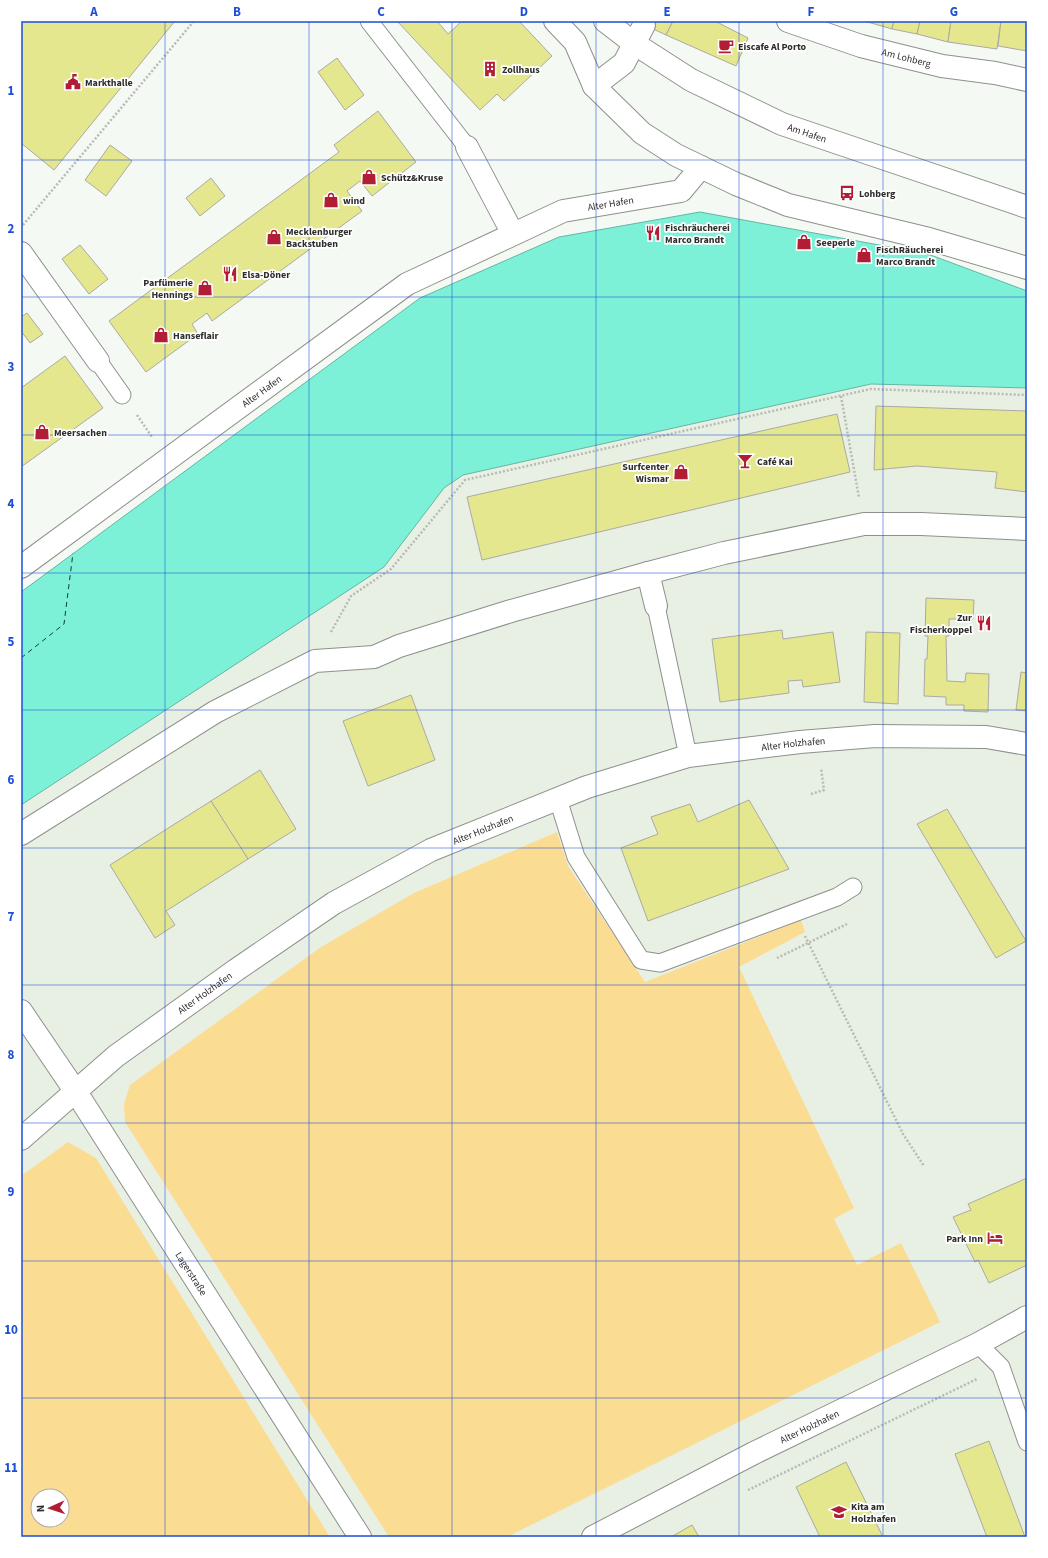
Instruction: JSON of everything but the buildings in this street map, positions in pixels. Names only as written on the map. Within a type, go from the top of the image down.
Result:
[{"type":"street","points":[[555,21],[575,42],[594,86],[642,133],[676,155],[736,184],[788,205],[929,239],[1027,268]]},
{"type":"street","name":"Am Hafen","points":[[605,21],[635,44],[691,80],[782,124],[1027,207]]},
{"type":"street","name":"Am Lohberg","points":[[788,21],[868,47],[942,66],[1000,74],[1027,80]]},
{"type":"street","points":[[594,86],[624,63],[644,25]]},
{"type":"street","points":[[467,147],[513,234]]},
{"type":"street","name":"Alter Hafen","points":[[21,567],[407,284],[562,211],[681,191],[701,166]]},
{"type":"street","points":[[21,253],[98,361]]},
{"type":"street","points":[[21,834],[215,712],[315,661],[374,657],[399,646],[511,611],[648,573],[724,553],[864,524],[921,524],[1027,529]]},
{"type":"street","points":[[648,573],[656,606]]},
{"type":"street","name":"Alter Holzhafen","points":[[21,1139],[116,1056],[236,970],[334,903],[431,850],[587,787],[688,756],[818,740],[875,736],[986,737],[1027,744]]},
{"type":"street","name":"Lagerstraße","points":[[21,1011],[76,1092],[360,1537]]},
{"type":"street","name":"Alter Holzhafen","points":[[593,1537],[754,1453],[978,1344],[1027,1317]]},
{"type":"lane","points":[[369,21],[467,147]]},
{"type":"lane","points":[[98,361],[122,395]]},
{"type":"lane","points":[[656,606],[688,756]]},
{"type":"lane","points":[[558,799],[576,857],[641,960],[660,963],[837,896],[853,887]]},
{"type":"lane","points":[[978,1344],[1001,1367],[1027,1442]]},
{"type":"path","points":[[21,227],[194,21]]},
{"type":"path","points":[[315,661],[351,596],[391,569],[465,480],[871,389],[1027,395]]},
{"type":"path","points":[[122,395],[154,440]]},
{"type":"path","points":[[841,396],[864,524]]},
{"type":"path","points":[[811,794],[824,790],[818,740]]},
{"type":"path","points":[[777,958],[847,924]]},
{"type":"path","points":[[811,931],[804,934],[808,943],[903,1134],[924,1166]]},
{"type":"path","points":[[743,1492],[1001,1367]]},
{"type":"shaded area","points":[[700,212],[928,254],[1027,291],[1027,388],[871,384],[463,475],[444,488],[384,567],[21,805],[21,592],[420,298],[559,237]]},
{"type":"shaded area","points":[[871,384],[1027,388],[1027,1537],[21,1537],[21,805],[384,567],[444,487],[463,475]]},
{"type":"shaded area","points":[[557,832],[568,866],[645,982],[801,920],[805,932],[739,967],[854,1208],[834,1219],[857,1265],[901,1243],[940,1322],[507,1537],[389,1537],[125,1122],[124,1104],[130,1085],[321,947],[414,893]]},
{"type":"shaded area","points":[[68,1142],[96,1158],[330,1537],[21,1537],[21,1176]]},
{"type":"ferry route","points":[[21,658],[64,624],[73,553]]},
{"type":"place","name":"Eiscafe Al Porto","points":[[726,46]]},
{"type":"place","name":"Zollhaus","points":[[490,69]]},
{"type":"place","name":"Markthalle","points":[[73,82]]},
{"type":"place","name":"Schütz&Kruse","points":[[369,177]]},
{"type":"place","name":"Lohberg","points":[[847,193]]},
{"type":"place","name":"wind","points":[[331,200]]},
{"type":"place","name":"Fischräucherei Marco Brandt","points":[[653,233]]},
{"type":"place","name":"Mecklenburger Backstuben","points":[[274,237]]},
{"type":"place","name":"Seeperle","points":[[804,242]]},
{"type":"place","name":"FischRäucherei Marco Brandt","points":[[864,255]]},
{"type":"place","name":"Elsa-Döner","points":[[230,274]]},
{"type":"place","name":"Parfümerie Hennings","points":[[205,288]]},
{"type":"place","name":"Hanseflair","points":[[161,335]]},
{"type":"place","name":"Meersachen","points":[[42,432]]},
{"type":"place","name":"Café Kai","points":[[745,461]]},
{"type":"place","name":"Surfcenter Wismar","points":[[681,472]]},
{"type":"place","name":"Zur Fischerkoppel","points":[[984,623]]},
{"type":"place","name":"Park Inn","points":[[995,1238]]},
{"type":"place","name":"Kita am Holzhafen","points":[[839,1512]]}]
